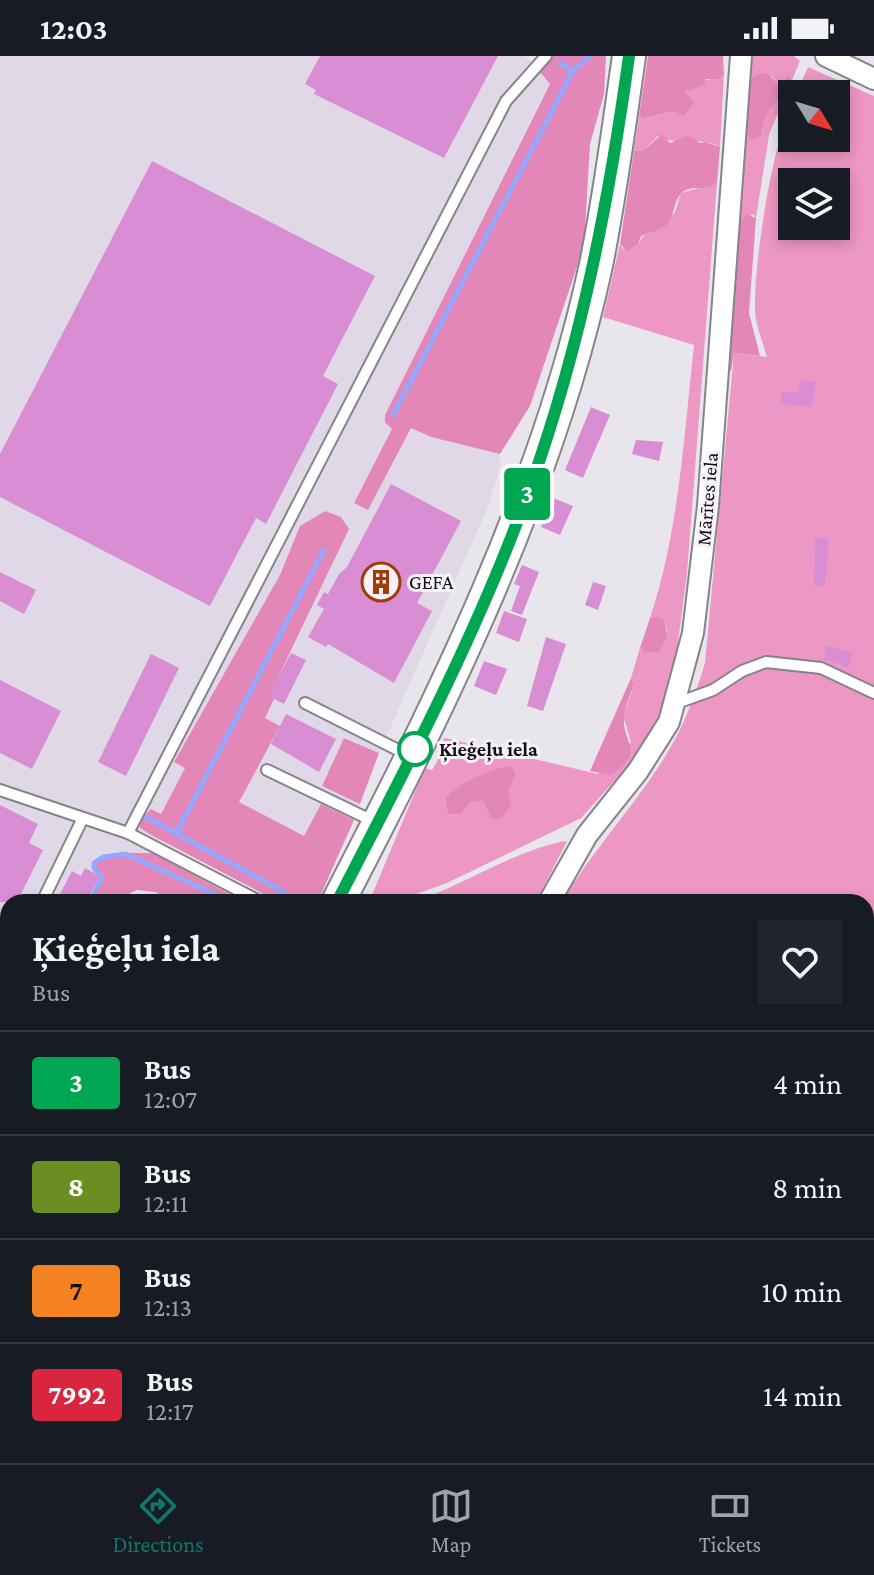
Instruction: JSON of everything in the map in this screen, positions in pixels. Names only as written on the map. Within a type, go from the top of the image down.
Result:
[{"type":"highway","points":[[342,894],[411,757],[492,583],[553,420],[595,267],[629,56]]},
{"type":"street","name":"Mārītes iela","points":[[554,894],[587,835],[660,739],[677,703],[693,633],[708,506],[741,56]]},
{"type":"street","points":[[838,59],[874,79]]},
{"type":"lane","points":[[128,833],[506,101],[546,56]]},
{"type":"lane","points":[[677,703],[713,690],[742,671],[766,662],[821,668],[874,693]]},
{"type":"lane","points":[[305,703],[411,757]]},
{"type":"lane","points":[[267,770],[378,824]]},
{"type":"lane","points":[[0,790],[128,833],[246,894]]},
{"type":"lane","points":[[46,894],[83,818]]},
{"type":"shaded area","points":[[0,56],[525,56],[550,84],[385,415],[385,422],[393,429],[354,502],[368,509],[412,428],[431,437],[500,454],[499,472],[487,509],[379,753],[344,738],[322,785],[360,804],[354,820],[321,804],[304,836],[238,802],[280,726],[265,718],[268,696],[349,529],[325,511],[300,526],[281,575],[174,761],[185,768],[161,814],[145,832],[160,840],[153,853],[119,853],[95,894],[0,894]]},
{"type":"shaded area","points":[[552,56],[606,56],[604,94],[590,144],[584,246],[530,406],[500,454],[431,437],[411,428],[368,510],[354,503],[392,429],[385,422],[385,415],[550,84],[540,72]]},
{"type":"shaded area","points":[[648,56],[723,56],[724,74],[720,79],[706,79],[704,85],[685,92],[694,103],[684,116],[673,111],[644,119],[639,116]]},
{"type":"shaded area","points":[[751,56],[794,56],[800,61],[792,80],[791,77],[778,80],[778,84],[772,77],[749,88]]},
{"type":"shaded area","points":[[808,67],[838,80],[802,80]]},
{"type":"shaded area","points":[[766,73],[778,83],[778,100],[766,116],[761,135],[751,140],[745,127],[745,109],[753,76]]},
{"type":"shaded area","points":[[724,74],[720,147],[658,136],[644,150],[634,151],[639,116],[645,119],[673,111],[688,97],[685,93],[694,86],[705,80],[720,79]]},
{"type":"shaded area","points":[[850,85],[874,96],[874,894],[567,894],[666,755],[688,710],[705,663],[734,353],[767,357],[755,315],[755,288],[766,204],[778,147],[778,152],[850,152]]},
{"type":"shaded area","points":[[778,97],[778,112],[769,135],[756,218],[753,214],[736,228],[745,131],[762,123],[768,105]]},
{"type":"shaded area","points":[[662,134],[670,143],[689,135],[700,143],[720,147],[717,183],[685,190],[665,226],[641,236],[638,244],[627,251],[620,244],[634,151],[644,150]]},
{"type":"shaded area","points":[[717,183],[687,573],[674,673],[663,709],[635,758],[581,818],[447,883],[416,894],[372,894],[425,768],[432,770],[444,750],[438,747],[445,738],[598,774],[631,742],[623,716],[634,685],[631,678],[640,648],[644,653],[659,652],[667,631],[665,621],[657,616],[650,618],[674,517],[694,345],[603,317],[620,244],[623,249],[638,244],[646,232],[661,229],[675,212],[681,193]]},
{"type":"shaded area","points":[[746,214],[756,218],[749,313],[760,356],[734,353],[731,372],[726,358],[736,228]]},
{"type":"shaded area","points":[[325,511],[341,517],[349,529],[269,696],[274,699],[265,718],[280,726],[239,802],[304,836],[321,804],[354,820],[321,894],[264,894],[151,835],[140,828],[140,820],[151,809],[161,814],[185,768],[174,762],[280,575],[300,526]]},
{"type":"shaded area","points":[[657,616],[665,621],[667,637],[659,652],[644,653],[640,648],[650,618]]},
{"type":"shaded area","points":[[631,678],[634,684],[624,715],[630,747],[628,760],[610,775],[590,771]]},
{"type":"shaded area","points":[[344,738],[379,753],[360,804],[322,786]]},
{"type":"shaded area","points":[[512,766],[515,775],[508,791],[511,805],[500,819],[491,818],[483,800],[470,802],[461,814],[448,814],[446,798],[452,792],[486,773]]},
{"type":"shaded area","points":[[567,841],[540,894],[434,894],[511,859]]},
{"type":"shaded area","points":[[119,853],[153,853],[229,894],[159,894],[137,890],[129,894],[94,894],[102,877],[94,868],[94,863]]},
{"type":"building","points":[[320,56],[498,56],[444,158],[314,94],[316,90],[305,84]]},
{"type":"building","points":[[152,161],[375,276],[323,376],[338,384],[266,524],[256,518],[210,606],[0,497],[0,454]]},
{"type":"building","points":[[800,380],[816,382],[811,407],[780,404],[781,391],[798,393]]},
{"type":"building","points":[[591,407],[610,415],[583,478],[565,470]]},
{"type":"building","points":[[636,440],[663,442],[659,461],[632,454]]},
{"type":"building","name":"GEFA","points":[[391,484],[461,521],[417,603],[432,611],[394,683],[328,644],[326,647],[308,637],[324,609],[317,605],[324,592],[328,594],[339,574],[347,567]]},
{"type":"building","points":[[553,498],[573,506],[560,535],[541,527]]},
{"type":"building","points":[[815,537],[829,539],[825,586],[814,586]]},
{"type":"building","points":[[522,565],[539,572],[522,615],[511,611],[520,586],[514,584]]},
{"type":"building","points":[[0,572],[36,590],[24,614],[0,601]]},
{"type":"building","points":[[593,582],[606,586],[598,610],[585,605]]},
{"type":"building","points":[[504,611],[527,619],[519,642],[496,633]]},
{"type":"building","points":[[546,637],[566,644],[543,711],[527,706]]},
{"type":"building","points":[[827,645],[853,653],[849,667],[824,660]]},
{"type":"building","points":[[291,653],[306,660],[284,704],[268,696]]},
{"type":"building","points":[[151,654],[179,668],[126,776],[98,762]]},
{"type":"building","points":[[484,661],[507,669],[496,695],[474,686]]},
{"type":"building","points":[[0,680],[61,711],[32,769],[0,753]]},
{"type":"building","points":[[286,714],[336,739],[319,772],[271,744]]},
{"type":"building","points":[[0,805],[38,824],[29,843],[43,850],[21,894],[0,894]]},
{"type":"building","points":[[85,868],[100,876],[90,894],[60,894],[72,871],[81,876]]},
{"type":"waterway","points":[[573,71],[590,56]]},
{"type":"waterway","points":[[393,415],[573,71],[560,63]]},
{"type":"waterway","points":[[176,834],[324,550]]},
{"type":"waterway","points":[[146,817],[284,892]]},
{"type":"waterway","points":[[94,894],[102,877],[94,868],[94,863],[103,857],[126,854],[214,894]]},
{"type":"bus line","name":"3","points":[[341,894],[449,682],[517,523],[553,420],[595,267],[629,56]]},
{"type":"place","name":"GEFA","points":[[381,582]]},
{"type":"place","name":"Ķieģeļu iela","points":[[415,749]]}]
